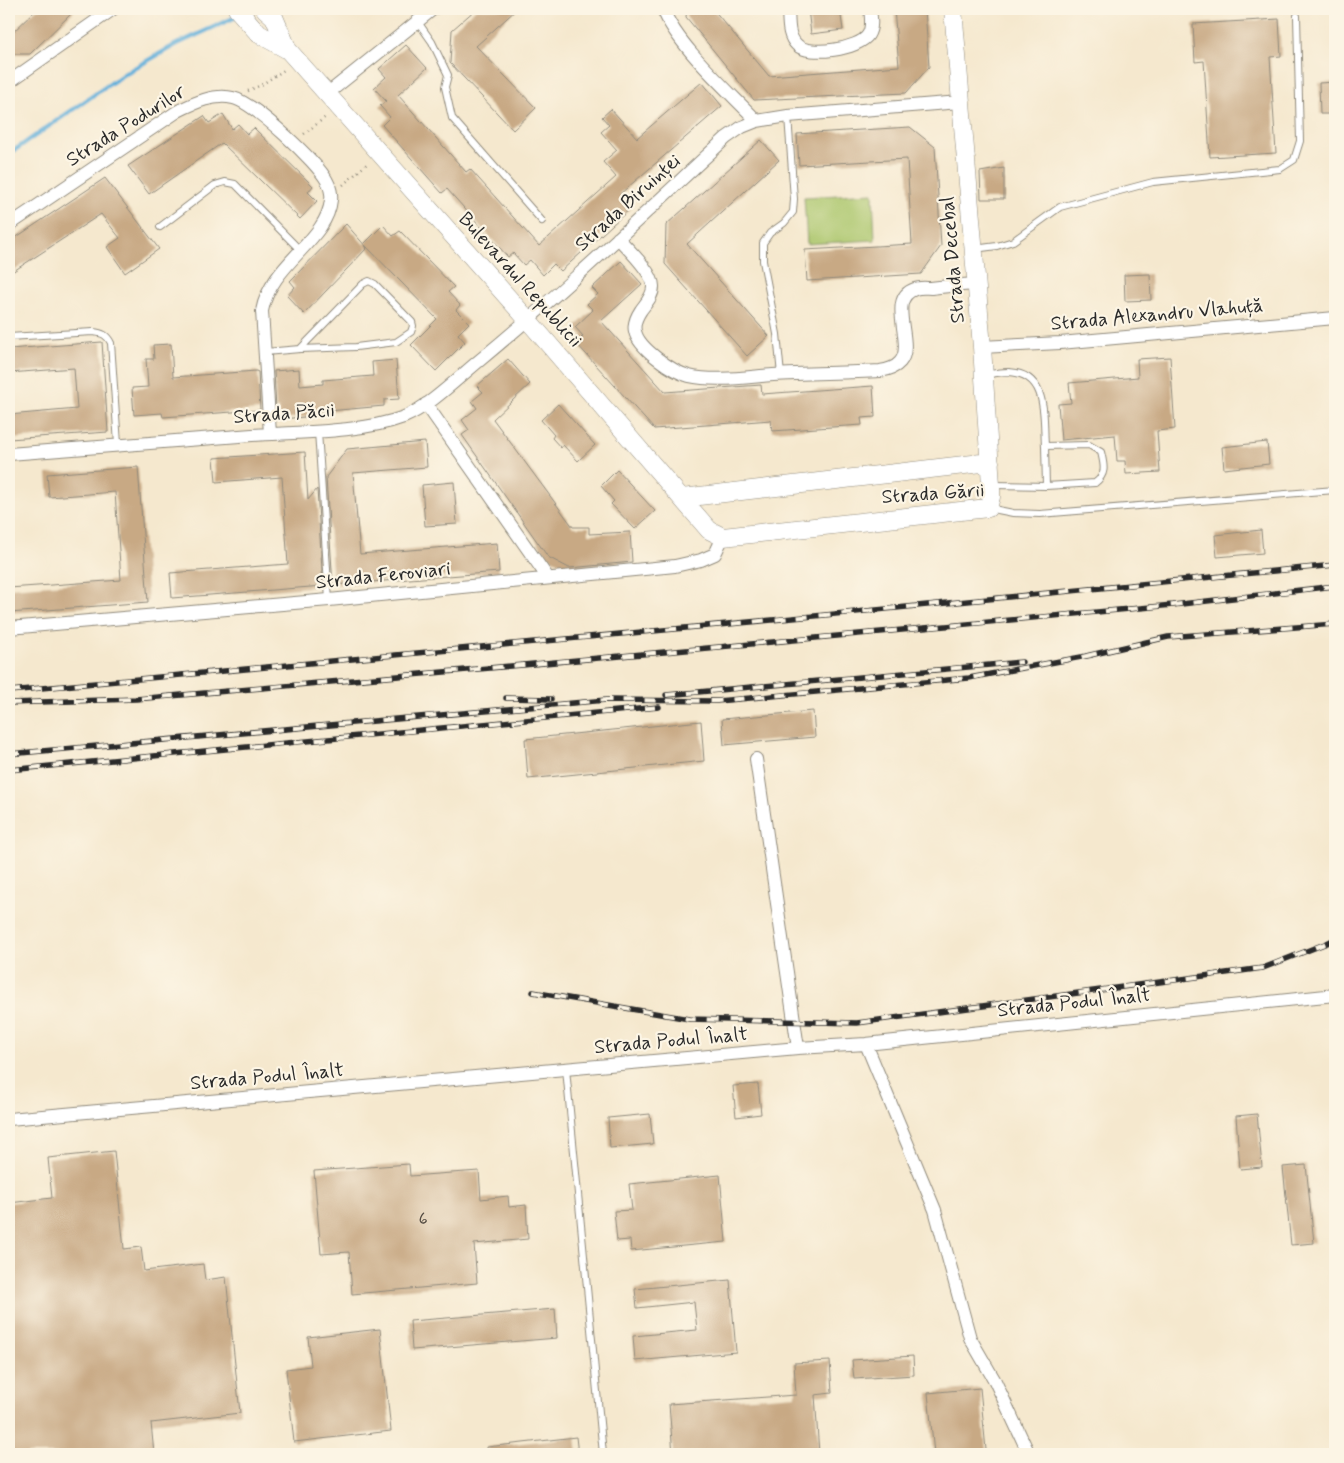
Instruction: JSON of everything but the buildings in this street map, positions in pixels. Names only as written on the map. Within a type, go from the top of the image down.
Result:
[{"type":"street","points":[[9,82],[113,9]]},
{"type":"street","name":"Bulevardul Republicii","points":[[237,9],[259,34],[293,55]]},
{"type":"street","name":"Bulevardul Republicii","points":[[266,9],[274,17],[293,55],[527,319],[709,530],[722,537]]},
{"type":"street","points":[[327,94],[433,9]]},
{"type":"street","points":[[663,9],[667,21],[697,58],[758,121]]},
{"type":"street","points":[[788,9],[790,35],[796,45],[805,50],[818,51],[855,45],[863,41],[872,25],[870,9]]},
{"type":"street","name":"Strada Decebal","points":[[953,9],[984,374],[991,485],[991,497],[988,508]]},
{"type":"street","name":"Strada Podurilor","points":[[9,225],[178,111],[197,102],[217,98],[233,98],[251,107],[293,143],[328,181],[331,197],[329,213],[312,238],[273,282],[264,298],[262,311],[270,434]]},
{"type":"street","name":"Strada Biruinței","points":[[527,319],[726,138],[742,127],[758,121],[788,116],[960,102]]},
{"type":"street","points":[[618,238],[645,268],[652,278],[654,286],[650,297],[635,322],[635,332],[638,340],[655,357],[673,370],[689,376],[732,378],[890,369],[899,364],[903,358],[905,348],[901,308],[905,296],[915,289],[976,284]]},
{"type":"street","name":"Strada Alexandru Vlahuță","points":[[982,347],[1060,343],[1335,318]]},
{"type":"street","name":"Strada Păcii","points":[[9,454],[118,444],[318,431],[384,424],[407,416],[426,404],[527,319]]},
{"type":"street","points":[[426,404],[548,578],[688,563],[715,554],[722,537]]},
{"type":"street","name":"Strada Gării","points":[[682,498],[990,462]]},
{"type":"street","name":"Strada Gării","points":[[722,537],[988,508]]},
{"type":"street","name":"Strada Feroviari","points":[[9,628],[329,600],[548,578]]},
{"type":"street","points":[[756,759],[798,1048]]},
{"type":"street","name":"Strada Podul Înalt","points":[[9,1119],[798,1048],[866,1044],[1335,994]]},
{"type":"street","points":[[866,1044],[935,1210],[970,1338],[995,1381],[1029,1454]]},
{"type":"lane","points":[[974,249],[997,246],[1013,241],[1060,207],[1153,182],[1280,169],[1294,160],[1300,141],[1296,16]]},
{"type":"lane","points":[[418,22],[432,42],[448,75],[445,87],[452,118],[542,221]]},
{"type":"lane","points":[[781,375],[777,334],[764,260],[763,243],[770,233],[784,223],[793,212],[794,199],[788,116]]},
{"type":"lane","points":[[160,227],[215,186],[225,182],[235,184],[300,250]]},
{"type":"lane","points":[[265,352],[356,347],[396,342],[411,332],[413,326],[412,322],[375,284],[369,281],[363,284],[300,349]]},
{"type":"lane","points":[[9,337],[94,332],[108,337],[112,343],[118,444]]},
{"type":"lane","points":[[984,374],[1010,372],[1022,375],[1036,385],[1042,395],[1046,486]]},
{"type":"lane","points":[[318,431],[329,600]]},
{"type":"lane","points":[[991,485],[1046,486],[1095,483],[1101,478],[1105,468],[1101,452],[1089,445],[1045,446]]},
{"type":"lane","name":"Strada Gării","points":[[988,508],[1013,513],[1040,514],[1335,490]]},
{"type":"lane","points":[[566,1069],[603,1454]]},
{"type":"path","points":[[261,86],[293,55]]},
{"type":"path","points":[[293,143],[339,108]]},
{"type":"path","points":[[347,181],[379,154]]},
{"type":"green space","points":[[873,193],[875,240],[807,244],[804,197]]},
{"type":"waterway","points":[[245,13],[254,9]]},
{"type":"waterway","points":[[9,154],[124,74],[177,44],[238,16]]},
{"type":"railway","points":[[9,691],[825,615],[1335,565]]},
{"type":"railway","points":[[9,703],[136,699],[523,665],[1173,605],[1335,586]]},
{"type":"railway","points":[[1086,656],[1168,637],[1335,624]]},
{"type":"railway","points":[[9,754],[606,700],[717,701],[969,678],[1092,655]]},
{"type":"railway","points":[[666,695],[1022,662]]},
{"type":"railway","points":[[506,698],[551,699]]},
{"type":"railway","points":[[9,770],[659,707]]},
{"type":"railway","points":[[533,992],[689,1019],[857,1023],[1263,968],[1335,939]]}]
